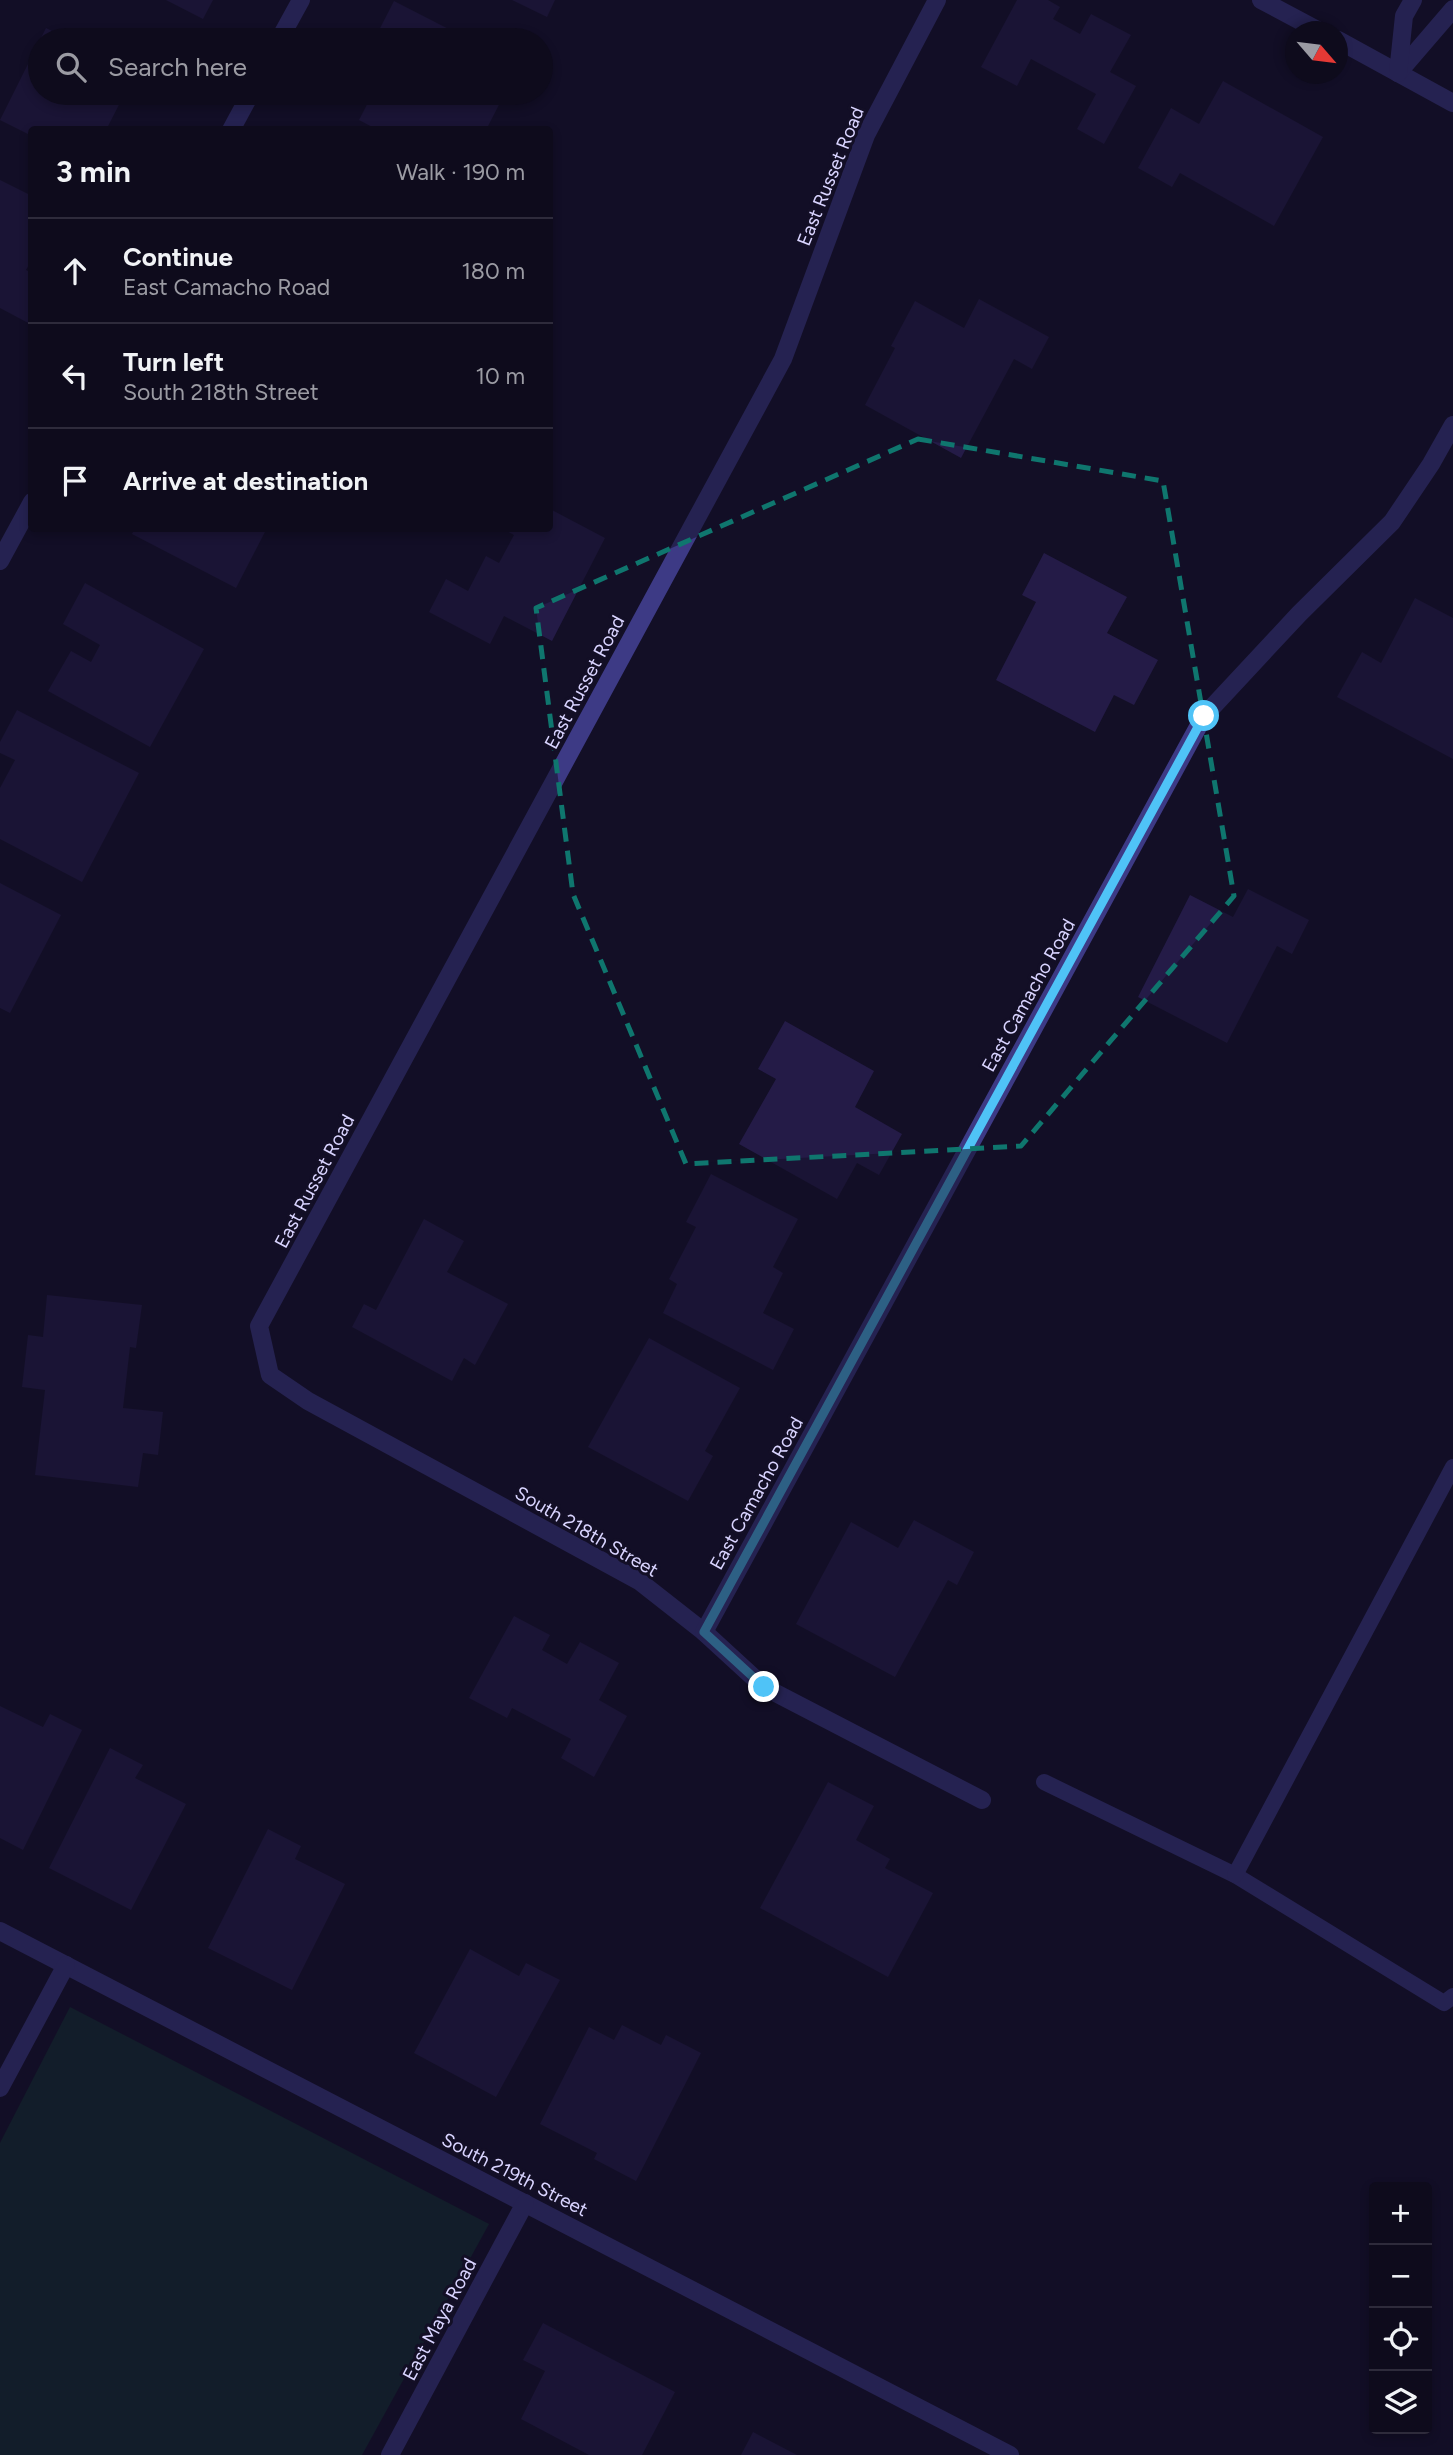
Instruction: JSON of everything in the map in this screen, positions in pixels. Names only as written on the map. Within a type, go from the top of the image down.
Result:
[{"type":"street","points":[[286,28],[301,0]]},
{"type":"street","name":"East Russet Road","points":[[270,1375],[259,1326],[783,359],[866,135],[937,0]]},
{"type":"street","points":[[1261,0],[1300,21]]},
{"type":"street","points":[[1398,73],[1405,16],[1413,0]]},
{"type":"street","points":[[1398,73],[1453,9]]},
{"type":"street","points":[[1348,46],[1453,103]]},
{"type":"street","points":[[233,126],[245,105]]},
{"type":"street","name":"East Camacho Road","points":[[704,1632],[1204,716],[1299,614],[1392,522],[1431,464],[1453,425]]},
{"type":"street","points":[[0,561],[28,509]]},
{"type":"street","name":"South 218th Street","points":[[270,1375],[308,1401],[639,1581],[704,1632],[764,1687],[982,1800]]},
{"type":"street","name":"South 219th Street","points":[[0,1931],[1004,2454]]},
{"type":"street","points":[[0,2088],[65,1965]]},
{"type":"street","name":"East Maya Road","points":[[390,2455],[525,2203]]},
{"type":"lane","points":[[1235,1875],[1453,1467]]},
{"type":"lane","points":[[1044,1782],[1235,1875],[1444,2003],[1453,1996]]},
{"type":"highlighted area","points":[[918,439],[1163,481],[1234,896],[1021,1146],[686,1164],[573,894],[536,608]]},
{"type":"green space","points":[[70,2007],[489,2224],[362,2455],[0,2455],[0,2143]]},
{"type":"building","points":[[166,0],[213,0],[203,19]]},
{"type":"building","points":[[512,0],[555,0],[547,17]]},
{"type":"building","points":[[1017,0],[1048,0],[1060,7],[1053,19],[1080,34],[1091,14],[1131,35],[1110,72],[1136,86],[1104,144],[1077,129],[1096,94],[1031,59],[1017,86],[981,67]]},
{"type":"building","points":[[394,1],[447,28],[380,28]]},
{"type":"building","points":[[28,64],[28,105],[119,105],[108,126],[28,126],[28,134],[0,120]]},
{"type":"building","points":[[1223,81],[1323,137],[1274,226],[1180,173],[1172,187],[1138,168],[1171,108],[1199,124]]},
{"type":"building","points":[[367,105],[499,105],[488,126],[370,126],[359,120]]},
{"type":"building","points":[[0,180],[28,194],[28,323],[0,308]]},
{"type":"building","points":[[979,299],[1049,337],[1032,369],[1014,359],[961,458],[865,405],[895,348],[891,346],[915,301],[964,328]]},
{"type":"building","points":[[553,511],[605,538],[552,641],[504,616],[490,644],[429,612],[446,579],[468,591],[486,556],[499,563],[514,535],[508,532],[553,532]]},
{"type":"building","points":[[133,532],[265,532],[236,588],[132,534]]},
{"type":"building","points":[[1044,553],[1127,597],[1107,633],[1158,660],[1134,705],[1114,695],[1095,732],[996,680],[1036,602],[1022,595]]},
{"type":"building","points":[[85,583],[204,649],[150,747],[48,691],[71,651],[91,662],[100,645],[63,624]]},
{"type":"building","points":[[1415,598],[1453,618],[1453,759],[1337,697],[1362,652],[1381,663]]},
{"type":"building","points":[[17,710],[139,773],[82,882],[0,839],[0,788],[15,760],[0,753],[0,742]]},
{"type":"building","points":[[0,883],[61,915],[10,1013],[0,1008]]},
{"type":"building","points":[[1248,889],[1309,920],[1292,954],[1277,946],[1227,1043],[1138,997],[1190,895],[1233,917]]},
{"type":"building","points":[[785,1021],[874,1071],[855,1107],[902,1134],[879,1175],[857,1163],[837,1199],[739,1144],[776,1079],[758,1069]]},
{"type":"building","points":[[711,1174],[798,1219],[773,1267],[783,1273],[763,1313],[794,1329],[773,1370],[663,1313],[677,1284],[669,1279],[696,1227],[686,1222]]},
{"type":"building","points":[[424,1219],[464,1241],[447,1272],[508,1304],[475,1365],[464,1358],[452,1381],[352,1327],[364,1304],[376,1310]]},
{"type":"building","points":[[47,1295],[142,1305],[136,1348],[130,1347],[123,1408],[163,1412],[158,1455],[143,1453],[138,1487],[35,1475],[45,1390],[22,1387],[28,1335],[43,1337]]},
{"type":"building","points":[[649,1338],[740,1388],[705,1451],[713,1456],[688,1501],[588,1447]]},
{"type":"building","points":[[914,1520],[974,1552],[957,1585],[948,1580],[895,1677],[796,1624],[851,1522],[898,1548]]},
{"type":"building","points":[[514,1616],[550,1635],[542,1650],[567,1664],[580,1642],[619,1663],[599,1700],[627,1716],[594,1777],[561,1758],[571,1739],[512,1708],[507,1718],[469,1698]]},
{"type":"building","points":[[0,1706],[43,1727],[50,1714],[82,1730],[23,1850],[0,1838]]},
{"type":"building","points":[[110,1748],[143,1765],[135,1778],[186,1804],[131,1910],[49,1868]]},
{"type":"building","points":[[828,1782],[874,1806],[856,1840],[890,1859],[885,1868],[933,1893],[888,1977],[760,1908]]},
{"type":"building","points":[[268,1829],[301,1846],[295,1859],[345,1884],[292,1990],[208,1948]]},
{"type":"building","points":[[470,1949],[519,1976],[526,1963],[560,1980],[496,2097],[414,2053]]},
{"type":"building","points":[[622,2025],[661,2045],[666,2035],[701,2053],[636,2181],[594,2159],[597,2153],[540,2124],[589,2027],[614,2040]]},
{"type":"building","points":[[543,2323],[675,2392],[642,2455],[589,2455],[521,2419],[545,2371],[523,2360]]},
{"type":"building","points":[[753,2432],[797,2455],[741,2455]]},
{"type":"route","points":[[764,1687],[704,1632],[1204,716]]}]
